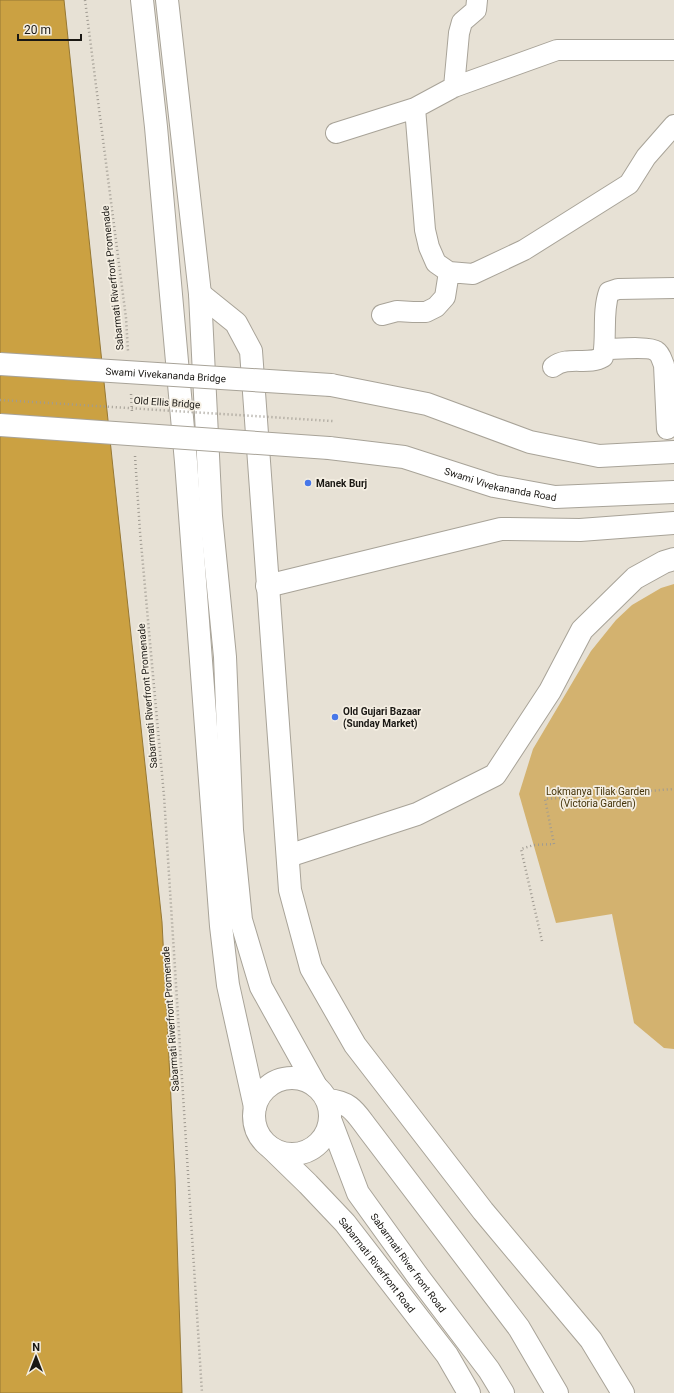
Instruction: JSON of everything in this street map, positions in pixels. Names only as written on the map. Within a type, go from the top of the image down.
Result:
[{"type":"main road","points":[[142,0],[186,462],[221,926],[228,985],[255,1107],[256,1130],[271,1148],[289,1154],[308,1152],[323,1140],[331,1122],[322,1093],[261,987],[241,920],[232,830],[225,656],[211,516],[200,294],[167,0]]},
{"type":"main road","points":[[200,294],[236,323],[251,351],[290,890],[311,968],[355,1045],[483,1211],[592,1340],[623,1393]]},
{"type":"main road","name":"Swami Vivekananda Bridge","points":[[0,364],[331,385],[427,404],[530,442],[542,445],[599,456],[674,452]]},
{"type":"main road","name":"Swami Vivekananda Road","points":[[0,425],[329,448],[404,458],[494,486],[555,497],[674,492]]},
{"type":"main road","points":[[267,586],[500,529],[580,530],[674,523]]},
{"type":"main road","points":[[288,856],[417,814],[495,775],[550,691],[582,630],[634,578],[674,558]]},
{"type":"main road","points":[[255,1107],[264,1090],[279,1080],[299,1078],[322,1093],[340,1101],[352,1109],[519,1328],[557,1393]]},
{"type":"main road","name":"Sabarmati River front Road","points":[[331,1122],[358,1193],[489,1370],[503,1393]]},
{"type":"main road","name":"Sabarmati Riverfront Road","points":[[271,1148],[345,1223],[447,1355],[469,1393]]},
{"type":"street","points":[[454,88],[459,33],[462,22],[476,10],[477,0]]},
{"type":"street","points":[[336,133],[415,108],[454,88],[557,50],[674,50]]},
{"type":"street","points":[[415,108],[425,230],[429,247],[436,263],[449,272],[473,274],[524,250],[629,184],[646,157],[674,125]]},
{"type":"street","points":[[382,315],[397,311],[426,312],[436,307],[446,297],[449,272]]},
{"type":"street","points":[[553,367],[558,363],[565,361],[598,360],[603,357],[605,349],[606,300],[609,292],[618,289],[674,288]]},
{"type":"street","points":[[605,349],[648,349],[657,351],[664,365],[667,429]]},
{"type":"path","name":"Sabarmati Riverfront Promenade","points":[[85,0],[126,318],[128,358]]},
{"type":"path","points":[[130,390],[132,413]]},
{"type":"path","name":"Old Ellis Bridge","points":[[0,400],[333,421]]},
{"type":"path","name":"Sabarmati Riverfront Promenade","points":[[134,453],[164,796],[202,1393]]},
{"type":"path","points":[[542,941],[521,849],[534,845],[554,844],[545,799],[674,789]]},
{"type":"green space","name":"Lokmanya Tilak Garden (Victoria Garden)","points":[[674,584],[674,1049],[664,1048],[634,1023],[612,914],[556,923],[519,794],[533,749],[591,651],[616,620],[632,605],[661,588]]},
{"type":"shaded area","points":[[0,0],[64,0],[162,922],[175,1177],[182,1393],[0,1393]]},
{"type":"place","name":"Manek Burj","points":[[308,483]]},
{"type":"place","name":"Old Gujari Bazaar (Sunday Market)","points":[[335,717]]}]
